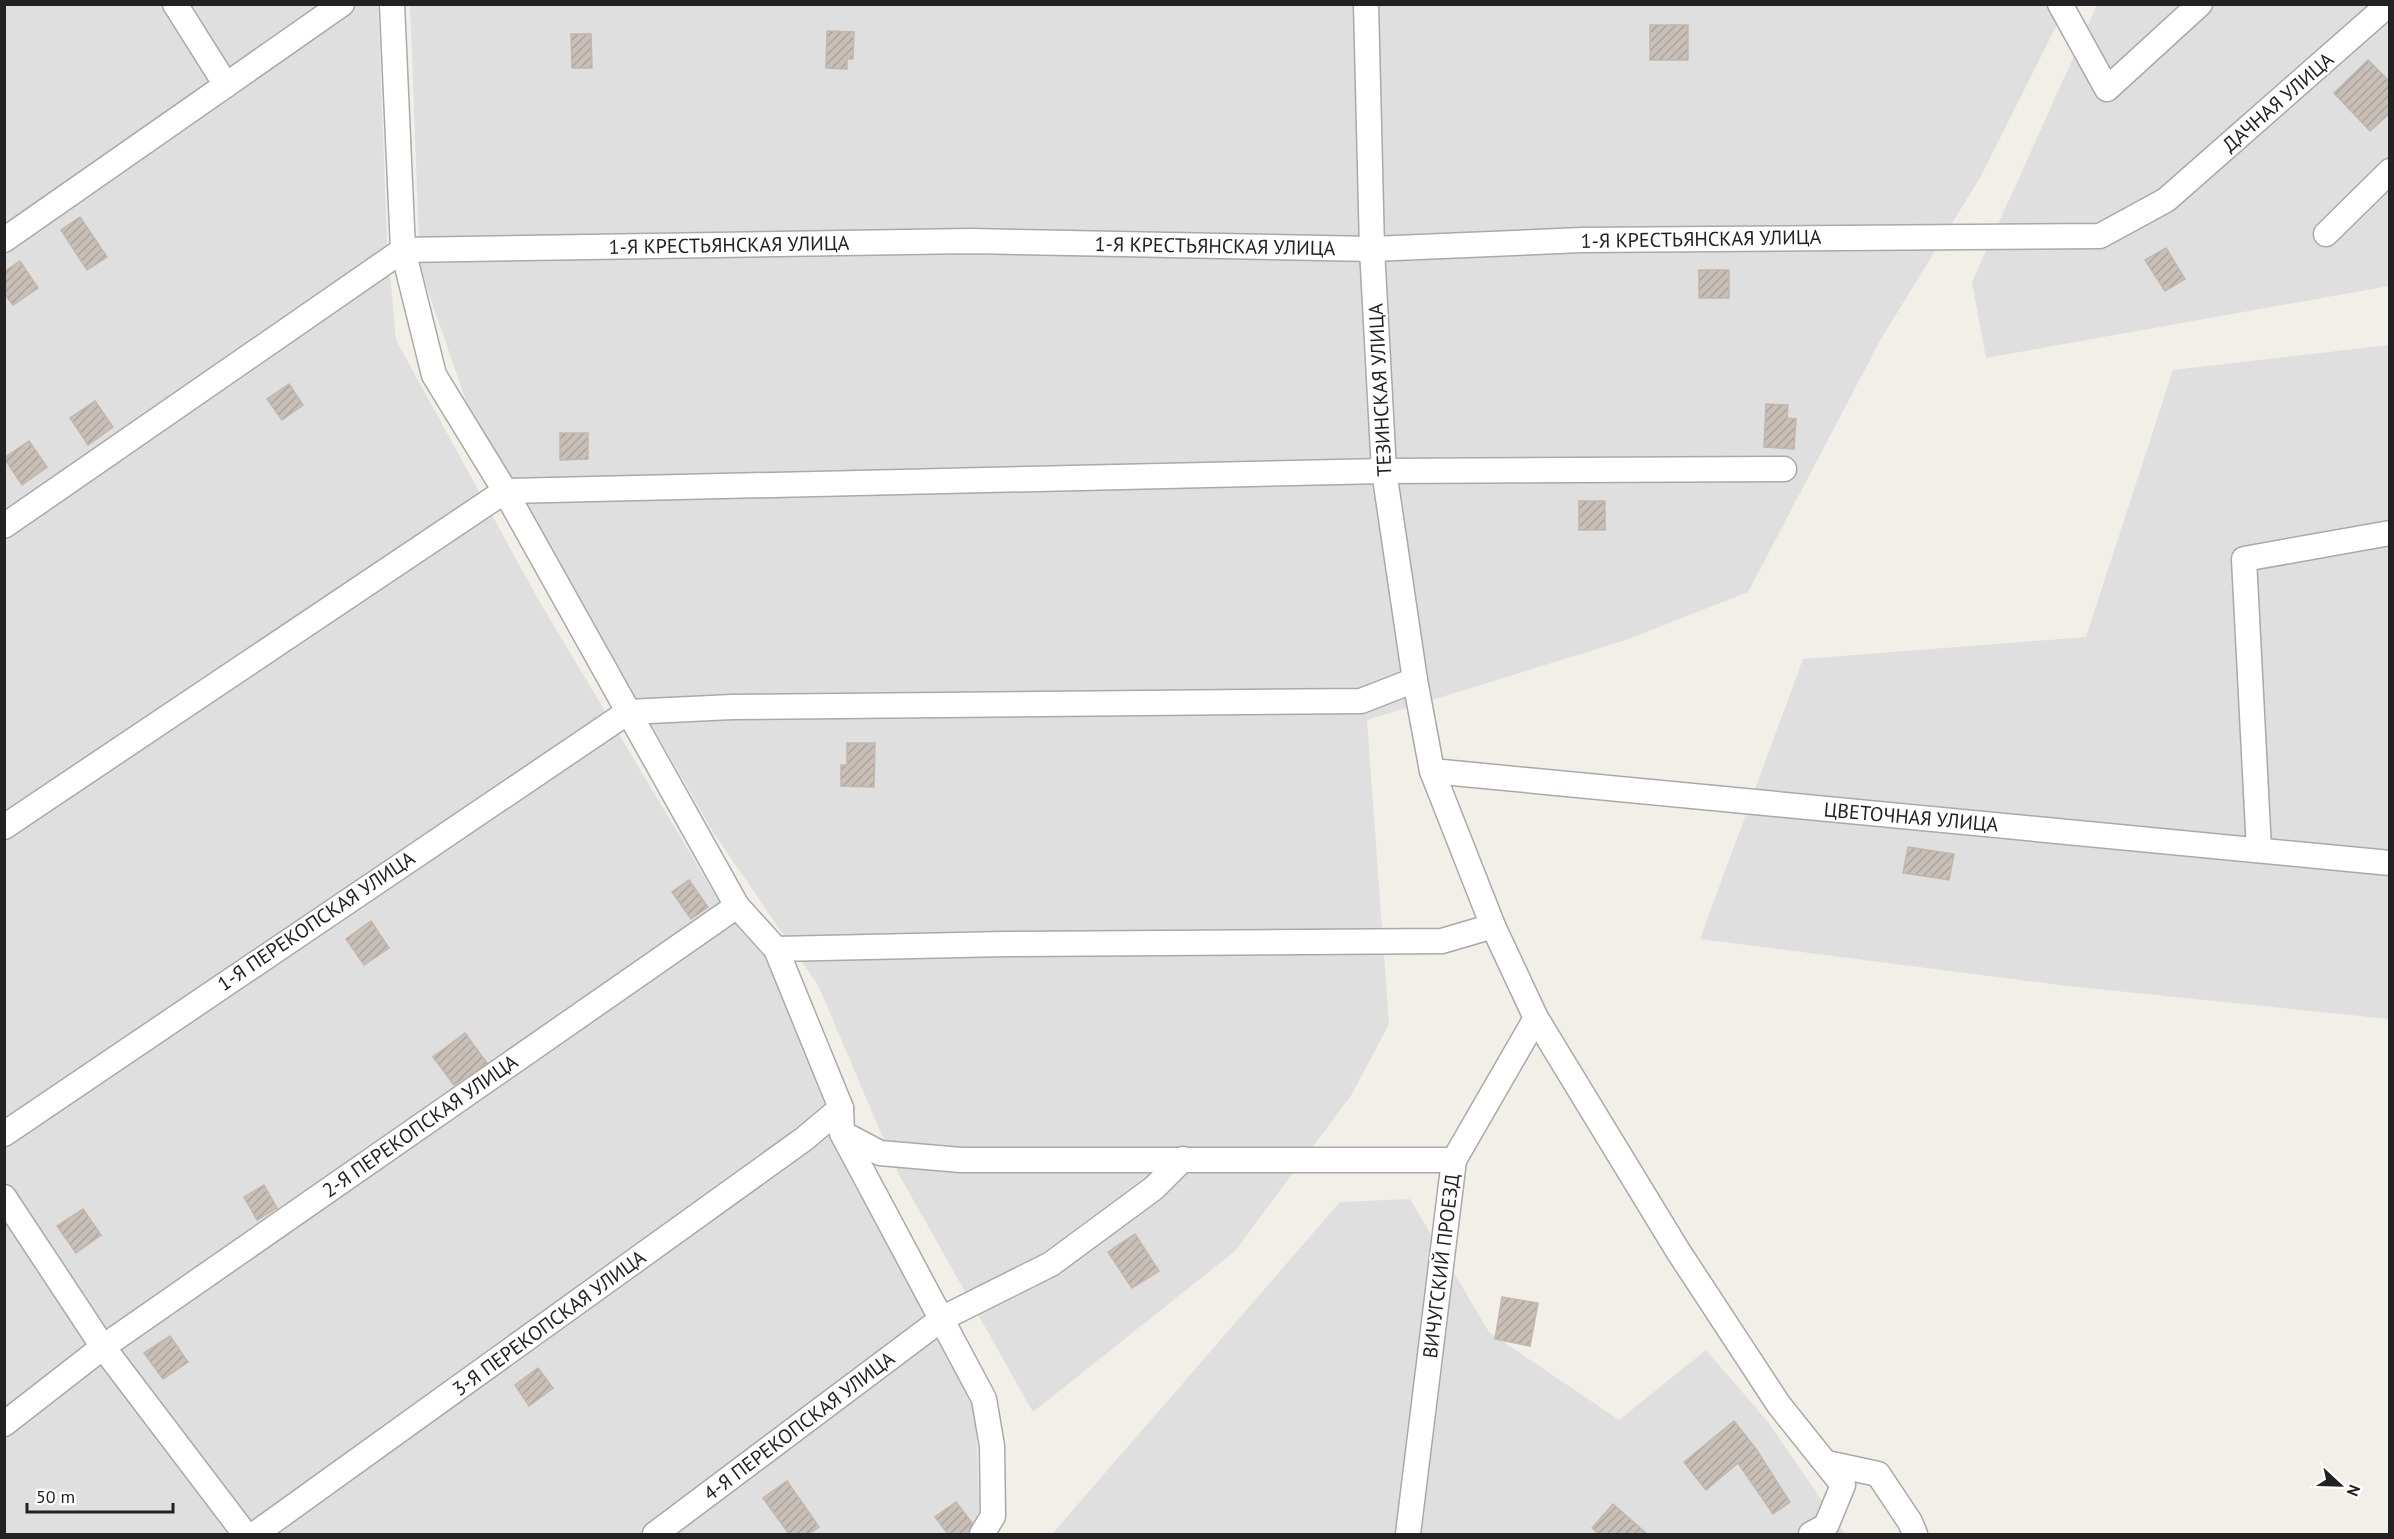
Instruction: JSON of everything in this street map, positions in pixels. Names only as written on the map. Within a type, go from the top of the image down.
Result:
[{"type":"street","points":[[175,4],[226,86]]},
{"type":"street","points":[[4,240],[342,4]]},
{"type":"street","points":[[392,4],[403,250],[434,375],[505,491],[737,906],[776,949],[841,1108],[842,1133],[943,1318],[984,1399],[992,1446],[993,1516],[982,1534]]},
{"type":"street","name":"ТЕЗИНСКАЯ УЛИЦА","points":[[1366,4],[1372,249],[1384,471],[1415,680],[1432,771],[1493,926],[1536,1018],[1684,1261],[1779,1405],[1843,1485],[1826,1526],[1811,1534]]},
{"type":"street","points":[[2060,4],[2107,89],[2200,4]]},
{"type":"street","name":"ДАЧНАЯ УЛИЦА","points":[[2027,235],[2100,236],[2166,200],[2389,4]]},
{"type":"street","points":[[2326,234],[2390,171]]},
{"type":"street","name":"1-Я КРЕСТЬЯНСКАЯ УЛИЦА","points":[[403,250],[970,242],[1372,249],[1582,240],[2027,235]]},
{"type":"street","points":[[4,526],[403,250]]},
{"type":"street","points":[[4,827],[505,491],[1384,471],[1784,469]]},
{"type":"street","points":[[2259,850],[2244,559],[2390,533]]},
{"type":"street","points":[[628,712],[732,707],[1361,701],[1415,680]]},
{"type":"street","name":"1-Я ПЕРЕКОПСКАЯ УЛИЦА","points":[[4,1134],[395,867],[628,712]]},
{"type":"street","name":"ЦВЕТОЧНАЯ УЛИЦА","points":[[1432,771],[2390,863]]},
{"type":"street","name":"2-Я ПЕРЕКОПСКАЯ УЛИЦА","points":[[4,1424],[103,1347],[737,906]]},
{"type":"street","points":[[776,949],[1005,944],[1442,941],[1493,926]]},
{"type":"street","name":"ВИЧУГСКИЙ ПРОЕЗД","points":[[1408,1534],[1454,1160],[1536,1018]]},
{"type":"street","name":"3-Я ПЕРЕКОПСКАЯ УЛИЦА","points":[[255,1534],[804,1139],[841,1108]]},
{"type":"street","points":[[842,1133],[880,1153],[961,1160],[1454,1160]]},
{"type":"street","name":"4-Я ПЕРЕКОПСКАЯ УЛИЦА","points":[[655,1534],[943,1318],[1051,1264],[1154,1188],[1183,1159]]},
{"type":"street","points":[[4,1197],[103,1347],[245,1534]]},
{"type":"street","points":[[1827,1463],[1878,1474],[1910,1522],[1915,1534]]},
{"type":"shaded area","points":[[5,5],[378,5],[387,239],[396,340],[538,599],[720,903],[774,968],[852,1176],[975,1400],[980,1521],[969,1534],[5,1534]]},
{"type":"shaded area","points":[[410,5],[2067,5],[1981,176],[1881,339],[1748,592],[1626,640],[1367,720],[1389,1024],[1352,1094],[1235,1251],[1033,1412],[898,1173],[818,985],[713,832],[466,401],[420,268]]},
{"type":"shaded area","points":[[2097,5],[2389,5],[2389,286],[1986,358],[1972,282]]},
{"type":"shaded area","points":[[2389,345],[2389,1019],[2068,986],[1700,939],[1803,659],[2086,637],[2173,370]]},
{"type":"shaded area","points":[[1410,1199],[1489,1332],[1619,1420],[1706,1350],[1768,1422],[1845,1534],[1052,1534],[1340,1202]]},
{"type":"building","points":[[1650,25],[1688,25],[1688,60],[1650,60]]},
{"type":"building","points":[[827,31],[854,32],[853,59],[847,59],[847,69],[826,68]]},
{"type":"building","points":[[571,34],[591,34],[592,68],[572,68]]},
{"type":"building","points":[[2368,60],[2390,82],[2390,113],[2370,131],[2334,93]]},
{"type":"building","points":[[80,217],[107,257],[87,270],[61,230]]},
{"type":"building","points":[[2166,248],[2185,279],[2165,291],[2145,260]]},
{"type":"building","points":[[20,261],[38,288],[13,305],[4,293],[4,272]]},
{"type":"building","points":[[1699,270],[1729,270],[1729,298],[1699,298]]},
{"type":"building","points":[[289,384],[303,405],[282,420],[267,399]]},
{"type":"building","points":[[95,401],[113,427],[88,445],[70,418]]},
{"type":"building","points":[[1766,404],[1788,405],[1787,418],[1796,419],[1794,449],[1764,447]]},
{"type":"building","points":[[560,433],[588,433],[588,459],[560,460]]},
{"type":"building","points":[[29,441],[47,467],[22,485],[4,458]]},
{"type":"building","points":[[1579,501],[1605,501],[1605,530],[1579,530]]},
{"type":"building","points":[[847,743],[875,743],[874,787],[841,786],[841,765],[847,765]]},
{"type":"building","points":[[1908,847],[1954,854],[1949,880],[1903,873]]},
{"type":"building","points":[[689,880],[708,907],[691,919],[672,892]]},
{"type":"building","points":[[371,921],[389,948],[364,965],[346,939]]},
{"type":"building","points":[[465,1033],[487,1063],[454,1085],[433,1057]]},
{"type":"building","points":[[264,1185],[277,1208],[257,1220],[244,1197]]},
{"type":"building","points":[[83,1209],[101,1235],[76,1253],[57,1226]]},
{"type":"building","points":[[1135,1234],[1159,1271],[1132,1288],[1108,1252]]},
{"type":"building","points":[[1502,1297],[1538,1303],[1530,1346],[1495,1339]]},
{"type":"building","points":[[170,1336],[188,1362],[163,1379],[144,1353]]},
{"type":"building","points":[[538,1368],[553,1388],[529,1406],[515,1385]]},
{"type":"building","points":[[1734,1421],[1756,1449],[1790,1502],[1773,1514],[1738,1463],[1706,1490],[1684,1462]]},
{"type":"building","points":[[787,1481],[819,1527],[808,1534],[789,1534],[763,1498]]},
{"type":"building","points":[[956,1502],[972,1523],[968,1534],[948,1534],[935,1517]]},
{"type":"building","points":[[1613,1504],[1647,1534],[1599,1534],[1592,1528]]}]
